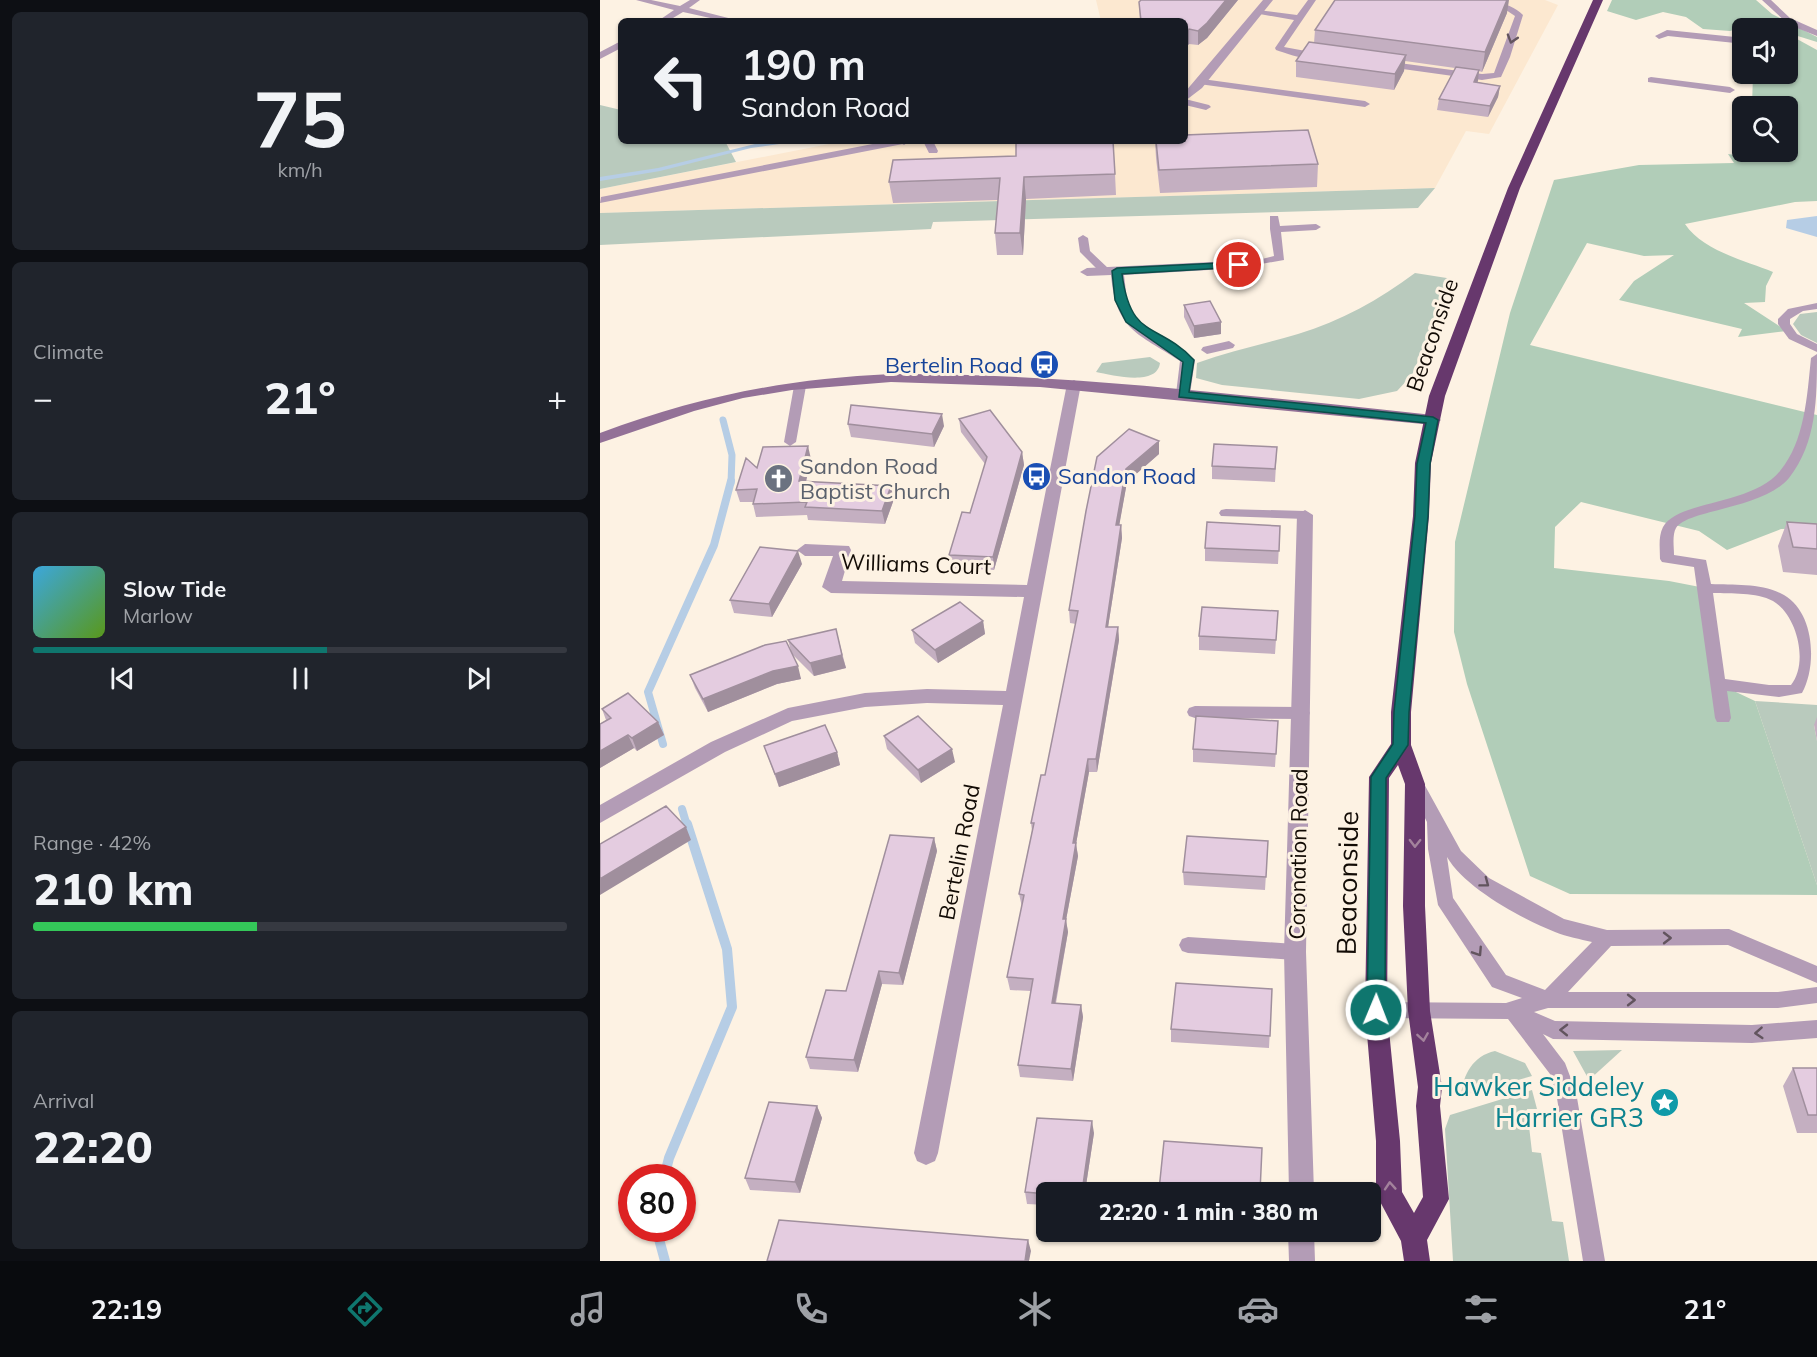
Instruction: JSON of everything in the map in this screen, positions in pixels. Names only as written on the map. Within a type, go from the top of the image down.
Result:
[{"type":"highway","name":"Beaconside","points":[[1415,1250],[1436,1199],[1428,1106],[1430,1088],[1419,1011],[1414,906],[1415,784],[1401,745],[1401,712],[1421,516],[1424,464],[1448,364],[1505,210],[1598,0]]},
{"type":"highway","name":"Beaconside","points":[[1401,745],[1379,777],[1376,1010],[1388,1141],[1389,1194],[1415,1250]]},
{"type":"main road","points":[[600,438],[665,415],[742,394],[891,376],[980,377],[1074,384],[1433,420]]},
{"type":"street","points":[[1188,97],[1268,0]]},
{"type":"street","points":[[1087,272],[1254,264]]},
{"type":"street","points":[[1223,266],[1226,282]]},
{"type":"street","points":[[1111,271],[1129,320],[1188,360],[1183,394]]},
{"type":"street","name":"Bertelin Road","points":[[926,1153],[1013,698],[1036,591],[1074,384]]},
{"type":"street","name":"Coronation Road","points":[[1301,1182],[1296,952],[1305,515]]},
{"type":"street","name":"Williams Court","points":[[805,550],[843,550],[831,587],[1036,591]]},
{"type":"street","points":[[600,815],[718,747],[789,715],[865,700],[927,696],[1013,698]]},
{"type":"street","points":[[1301,1242],[1302,1261]]},
{"type":"lane","points":[[640,0],[723,18]]},
{"type":"lane","points":[[667,18],[696,0]]},
{"type":"lane","points":[[1312,0],[1297,18],[1279,48],[1293,53],[1327,57]]},
{"type":"lane","points":[[1372,62],[1482,77],[1498,75],[1519,15],[1509,8],[1467,0]]},
{"type":"lane","points":[[1766,0],[1778,14],[1785,18]]},
{"type":"lane","points":[[1258,13],[1297,18]]},
{"type":"lane","points":[[1798,25],[1817,33]]},
{"type":"lane","points":[[1659,36],[1667,33],[1732,42]]},
{"type":"lane","points":[[600,56],[618,46]]},
{"type":"lane","points":[[1651,80],[1730,90]]},
{"type":"lane","points":[[1202,82],[1365,104]]},
{"type":"lane","points":[[1188,101],[1206,107]]},
{"type":"lane","points":[[601,200],[889,144]]},
{"type":"lane","points":[[1254,264],[1280,258],[1274,223],[1316,227]]},
{"type":"lane","points":[[1083,238],[1086,252],[1111,271]]},
{"type":"lane","points":[[1817,306],[1791,311],[1785,317],[1784,324],[1787,331],[1796,338],[1817,348]]},
{"type":"lane","points":[[1207,350],[1229,345]]},
{"type":"lane","points":[[1724,718],[1701,563],[1667,559],[1667,534],[1672,523],[1685,516],[1748,499],[1771,488],[1784,475],[1795,459],[1804,430],[1814,391],[1817,358]]},
{"type":"lane","points":[[790,442],[800,386]]},
{"type":"lane","points":[[1226,513],[1305,515]]},
{"type":"lane","points":[[1705,588],[1766,594],[1790,606],[1806,627],[1813,664],[1813,673],[1806,682],[1797,689],[1785,692],[1719,684]]},
{"type":"lane","points":[[1195,712],[1302,713]]},
{"type":"lane","points":[[1415,784],[1455,856],[1483,883],[1560,926],[1606,938],[1729,937],[1817,975]]},
{"type":"lane","points":[[1437,822],[1437,849],[1444,900],[1499,981],[1548,999]]},
{"type":"lane","points":[[1548,999],[1606,938]]},
{"type":"lane","points":[[1188,945],[1296,952]]},
{"type":"lane","points":[[1376,1010],[1511,1010],[1548,999],[1778,1000],[1817,995]]},
{"type":"lane","points":[[1511,1010],[1553,1030],[1752,1034],[1817,1029]]},
{"type":"lane","points":[[1511,1010],[1558,1069],[1566,1092],[1594,1261]]},
{"type":"shaded area","points":[[1096,0],[1545,0],[1558,5],[1489,134],[1466,131],[1435,188],[600,213],[600,189],[829,144],[1188,144],[1188,18],[1100,18]]},
{"type":"green space","points":[[1612,0],[1756,0],[1780,18],[1732,18],[1732,30],[1730,31],[1703,29],[1686,17],[1663,12],[1636,20],[1607,11]]},
{"type":"green space","points":[[1798,27],[1817,37],[1817,42],[1798,36]]},
{"type":"green space","points":[[1798,40],[1817,50],[1817,201],[1795,202],[1685,224],[1702,241],[1713,248],[1773,272],[1766,286],[1765,302],[1744,303],[1787,331],[1738,337],[1742,329],[1619,300],[1634,281],[1674,255],[1644,256],[1587,243],[1530,345],[1817,415],[1817,528],[1781,529],[1727,550],[1699,531],[1581,502],[1555,527],[1554,568],[1669,581],[1705,588],[1719,684],[1755,701],[1817,885],[1817,895],[1570,894],[1530,876],[1467,684],[1454,632],[1455,542],[1510,313],[1554,180],[1639,165],[1798,162],[1798,96],[1752,96],[1753,84],[1798,84]]},
{"type":"green space","points":[[600,105],[618,109],[618,144],[727,144],[736,162],[600,189]]},
{"type":"green space","points":[[1435,188],[1418,208],[933,222],[931,229],[600,245],[600,213]]},
{"type":"green space","points":[[1415,273],[1453,279],[1412,375],[1397,391],[1359,399],[1222,385],[1196,378],[1197,363],[1329,323],[1373,301]]},
{"type":"green space","points":[[1817,312],[1817,343],[1801,335],[1793,324],[1800,314]]},
{"type":"green space","points":[[1150,357],[1160,363],[1151,375],[1133,378],[1096,372],[1102,363]]},
{"type":"green space","points":[[1755,701],[1817,705],[1817,725],[1814,725],[1817,741],[1817,885]]},
{"type":"green space","points":[[1622,1050],[1589,1080],[1573,1051]]},
{"type":"green space","points":[[1495,1051],[1525,1063],[1532,1076],[1461,1096],[1464,1080],[1470,1067],[1487,1053]]},
{"type":"green space","points":[[1532,1090],[1537,1109],[1527,1109],[1532,1152],[1541,1153],[1552,1221],[1563,1222],[1569,1261],[1453,1261],[1445,1129],[1450,1115]]},
{"type":"water","points":[[755,144],[779,144],[751,148],[660,171],[600,181],[600,177],[658,168]]},
{"type":"water","points":[[1817,216],[1817,237],[1786,228],[1787,220]]},
{"type":"building","points":[[1141,0],[1226,0],[1198,31],[1188,30],[1188,18],[1141,18],[1139,2]]},
{"type":"building","points":[[1335,0],[1507,0],[1485,52],[1315,30]]},
{"type":"building","points":[[1309,42],[1406,55],[1395,74],[1296,61]]},
{"type":"building","points":[[1456,67],[1479,70],[1474,82],[1500,86],[1490,106],[1439,99]]},
{"type":"building","points":[[1308,130],[1318,164],[1159,170],[1156,144],[1188,144],[1188,135]]},
{"type":"building","points":[[1016,144],[1113,144],[1115,174],[1024,177],[1020,233],[995,233],[1000,178],[889,182],[893,160],[1016,156]]},
{"type":"building","points":[[1210,301],[1221,322],[1194,326],[1184,305]]},
{"type":"building","points":[[851,405],[942,414],[932,434],[848,424]]},
{"type":"building","points":[[990,410],[1022,452],[993,557],[949,555],[962,512],[970,513],[987,457],[959,419]]},
{"type":"building","points":[[1129,429],[1159,441],[1126,469],[1116,525],[1121,525],[1106,627],[1118,627],[1096,759],[1088,759],[1073,843],[1076,843],[1052,1003],[1081,1005],[1071,1069],[1018,1065],[1033,979],[1007,977],[1024,895],[1019,894],[1034,823],[1031,823],[1041,775],[1045,775],[1078,611],[1069,610],[1097,457]]},
{"type":"building","points":[[1214,444],[1277,447],[1275,469],[1212,466]]},
{"type":"building","points":[[808,446],[799,481],[891,486],[882,511],[805,507],[807,502],[753,504],[757,489],[736,490],[746,458],[757,468],[763,447]]},
{"type":"building","points":[[1207,522],[1280,526],[1279,551],[1205,548]]},
{"type":"building","points":[[1787,522],[1817,524],[1817,549],[1793,547]]},
{"type":"building","points":[[760,547],[798,551],[769,604],[730,600]]},
{"type":"building","points":[[960,602],[983,621],[935,650],[912,630]]},
{"type":"building","points":[[1202,607],[1278,611],[1276,640],[1199,636]]},
{"type":"building","points":[[836,629],[842,655],[810,663],[788,640]]},
{"type":"building","points":[[786,641],[798,666],[773,671],[703,699],[690,675],[765,645]]},
{"type":"building","points":[[628,693],[658,722],[632,738],[628,735],[600,751],[600,724],[611,718],[602,709]]},
{"type":"building","points":[[918,716],[952,749],[918,770],[884,736]]},
{"type":"building","points":[[1196,716],[1278,721],[1276,754],[1193,749]]},
{"type":"building","points":[[825,725],[837,752],[775,774],[764,746]]},
{"type":"building","points":[[666,806],[686,827],[600,879],[600,844]]},
{"type":"building","points":[[890,835],[934,838],[899,973],[879,971],[854,1060],[806,1057],[826,990],[846,991]]},
{"type":"building","points":[[1187,836],[1268,841],[1266,877],[1183,872]]},
{"type":"building","points":[[1176,983],[1272,989],[1270,1036],[1171,1029]]},
{"type":"building","points":[[1793,1068],[1817,1068],[1817,1115],[1808,1115]]},
{"type":"building","points":[[769,1102],[817,1106],[795,1182],[745,1178]]},
{"type":"building","points":[[1037,1118],[1092,1121],[1083,1182],[1036,1182],[1036,1193],[1025,1192]]},
{"type":"building","points":[[1164,1141],[1262,1148],[1260,1182],[1160,1182]]},
{"type":"building","points":[[779,1220],[1028,1240],[1025,1261],[767,1261]]},
{"type":"waterway","points":[[723,420],[732,455],[731,483]]},
{"type":"waterway","points":[[663,744],[648,692],[714,545],[731,481]]},
{"type":"waterway","points":[[682,809],[687,826]]},
{"type":"waterway","points":[[668,1164],[732,1007],[727,949],[687,824]]},
{"type":"waterway","points":[[660,1242],[665,1261]]},
{"type":"place","name":"Bertelin Road","points":[[1044,365]]},
{"type":"place","name":"Sandon Road","points":[[1037,476]]},
{"type":"place","name":"Sandon Road Baptist Church","points":[[779,479]]},
{"type":"place","name":"Hawker Siddeley Harrier GR3","points":[[1665,1103]]},
{"type":"route","points":[[1239,265],[1117,271],[1120,300],[1129,320],[1188,360],[1189,369],[1183,394],[1433,420],[1424,464],[1421,516],[1401,712],[1401,745],[1379,777],[1376,1010]]}]
